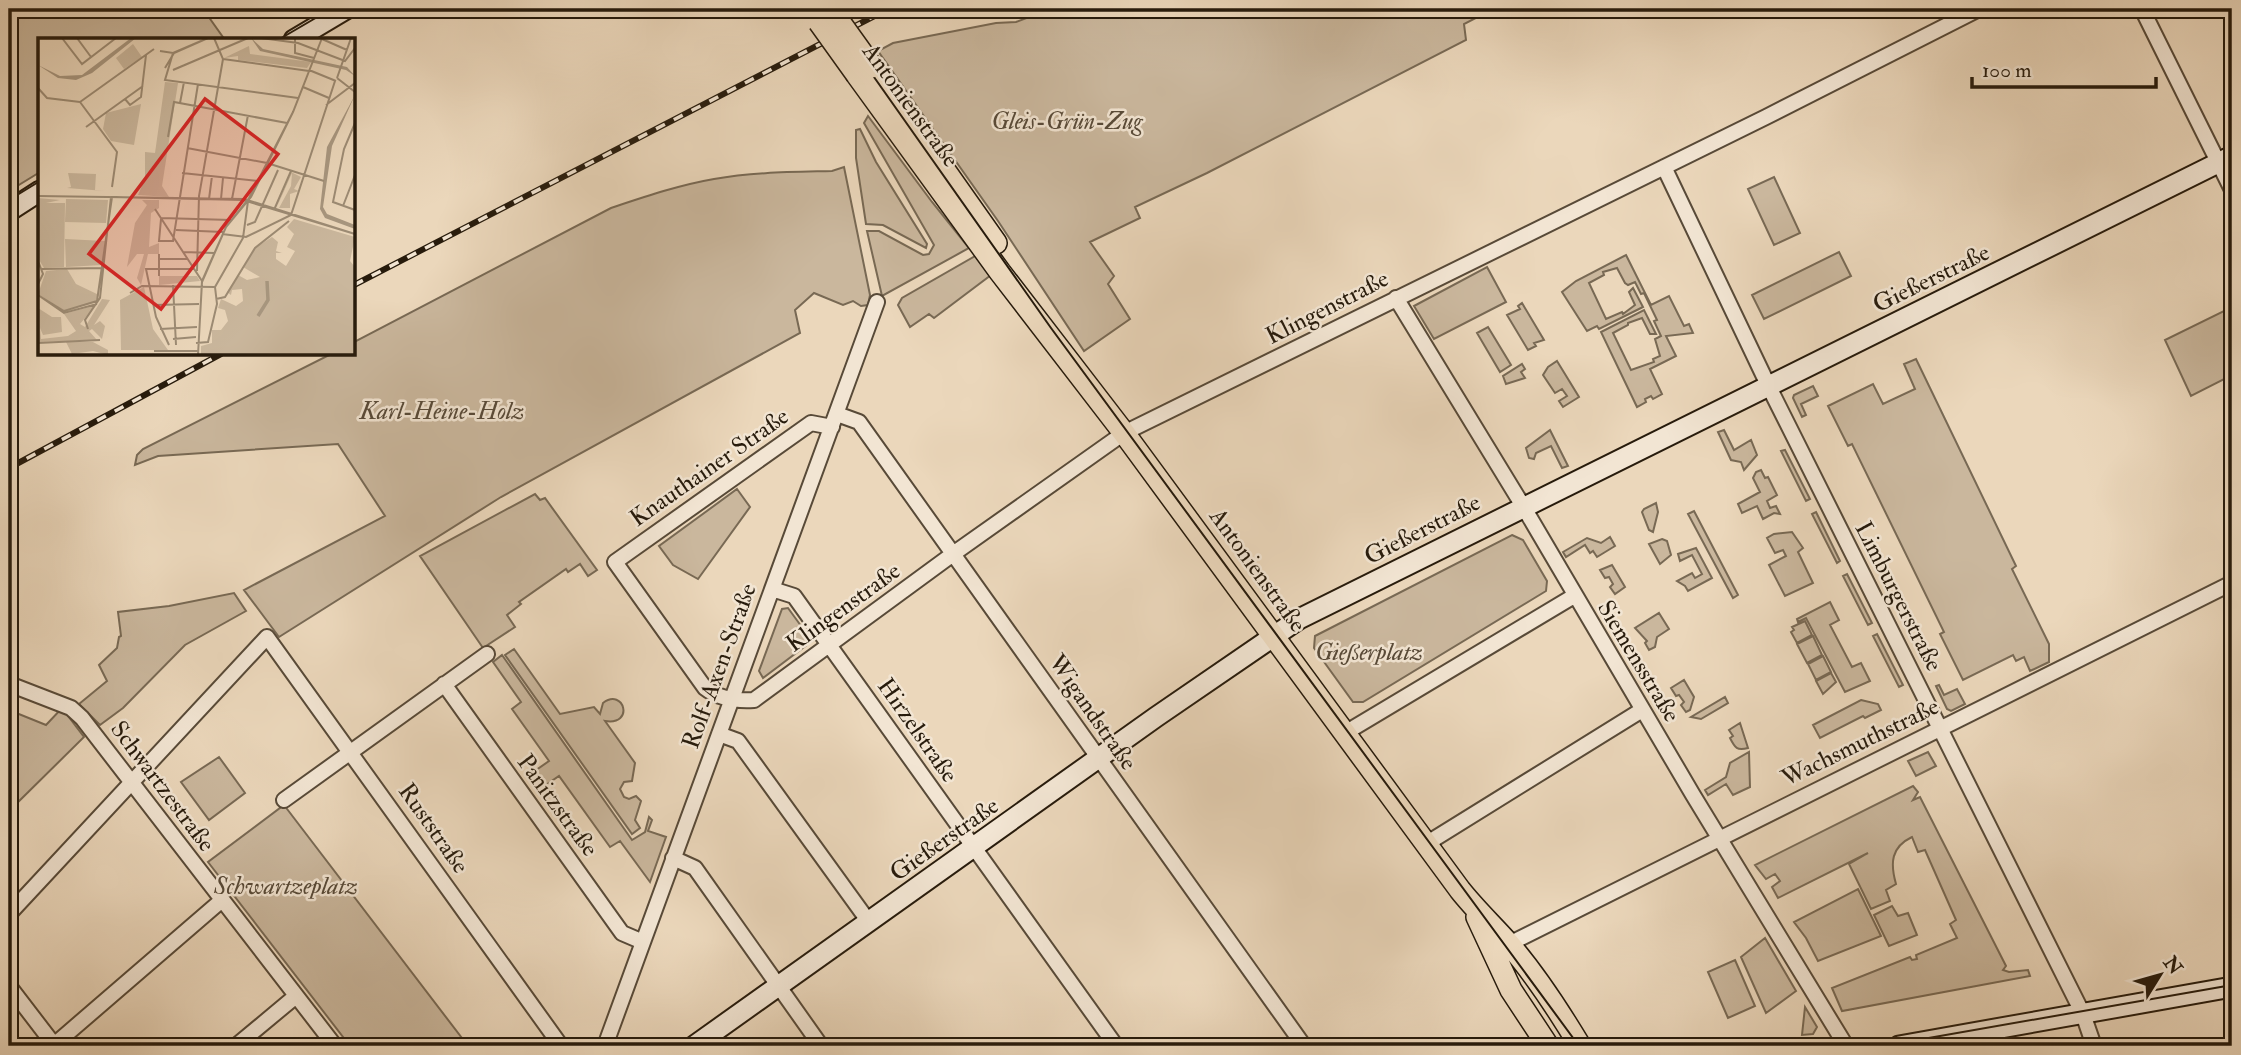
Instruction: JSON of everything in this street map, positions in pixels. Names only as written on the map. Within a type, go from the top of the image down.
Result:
[{"type":"main road","name":"Antonienstraße","points":[[823,13],[1124,433],[1474,908],[1509,944],[1566,1022],[1580,1046]]},
{"type":"main road","name":"Antonienstraße","points":[[1474,908],[1502,973],[1542,1042]]},
{"type":"street","points":[[297,38],[346,9]]},
{"type":"street","name":"Klingenstraße","points":[[731,699],[754,700],[1124,433],[1979,9]]},
{"type":"street","points":[[2142,9],[2225,159],[2232,190]]},
{"type":"street","name":"Gießerstraße","points":[[694,1046],[1097,758],[1300,619],[2225,159]]},
{"type":"street","name":"Limburgerstraße","points":[[1664,167],[1769,387],[2084,1014],[2094,1046]]},
{"type":"street","points":[[9,211],[38,192]]},
{"type":"street","name":"Siemensstraße","points":[[1396,298],[1523,506],[1718,838],[1846,1046]]},
{"type":"street","name":"Rolf-Axen-Straße","points":[[605,1046],[877,302]]},
{"type":"street","name":"Wigandstraße","points":[[835,421],[859,422],[1304,1046]]},
{"type":"street","name":"Knauthainer Straße","points":[[731,699],[711,693],[705,688],[615,562],[811,423],[835,421]]},
{"type":"street","name":"Wachsmuthstraße","points":[[1509,944],[2232,583]]},
{"type":"street","name":"Hirzelstraße","points":[[772,589],[794,596],[831,645],[1116,1046]]},
{"type":"street","points":[[1345,733],[1574,596]]},
{"type":"street","name":"Ruststraße","points":[[132,781],[267,637],[352,751],[561,1046]]},
{"type":"street","points":[[284,800],[487,654]]},
{"type":"street","name":"Schwartzestraße","points":[[9,684],[71,708],[82,718],[335,1046]]},
{"type":"street","name":"Panitzstraße","points":[[444,684],[622,933],[643,942]]},
{"type":"street","points":[[1426,844],[1642,710]]},
{"type":"street","points":[[719,734],[738,741],[869,922]]},
{"type":"street","points":[[9,914],[132,781]]},
{"type":"street","points":[[673,858],[695,868],[821,1046]]},
{"type":"street","points":[[9,986],[54,1045],[222,900]]},
{"type":"street","points":[[1899,1046],[2232,987]]},
{"type":"street","points":[[236,1046],[296,996]]},
{"type":"green space","points":[[9,9],[203,9],[224,38],[38,38],[38,173],[9,191]]},
{"type":"green space","name":"Gleis-Grün-Zug","points":[[1050,9],[1493,9],[1464,24],[1466,40],[1135,207],[1140,218],[1090,242],[1114,276],[1108,284],[1130,319],[1084,351],[998,221],[878,51],[893,43],[996,23],[1016,22]]},
{"type":"green space","points":[[868,116],[969,248],[882,296],[867,231],[879,231],[923,255],[929,254],[934,245],[864,123]]},
{"type":"green space","points":[[860,129],[876,162],[927,244],[926,248],[883,225],[866,224],[856,158],[856,130]]},
{"type":"green space","name":"Karl-Heine-Holz","points":[[844,167],[870,295],[868,305],[861,306],[853,301],[843,305],[814,293],[795,310],[800,333],[501,497],[279,637],[244,590],[385,516],[338,444],[158,456],[135,465],[137,455],[143,449],[329,355],[355,355],[355,341],[611,208],[714,179],[832,171]]},
{"type":"green space","points":[[1774,177],[1800,233],[1774,245],[1748,189]]},
{"type":"green space","points":[[1839,252],[1851,276],[1764,319],[1752,295]]},
{"type":"green space","points":[[977,255],[991,275],[934,318],[929,314],[910,327],[898,305],[902,298]]},
{"type":"green space","points":[[1626,255],[1651,305],[1669,296],[1684,326],[1689,324],[1693,333],[1666,336],[1676,356],[1650,369],[1662,394],[1653,399],[1651,396],[1645,399],[1646,402],[1637,407],[1601,332],[1644,310],[1656,334],[1650,334],[1642,318],[1613,333],[1631,370],[1654,362],[1653,359],[1660,356],[1655,339],[1661,336],[1654,321],[1657,320],[1644,293],[1641,294],[1635,282],[1628,285],[1625,283],[1617,268],[1603,272],[1604,275],[1589,283],[1606,319],[1622,312],[1623,314],[1635,305],[1629,292],[1633,288],[1643,307],[1599,329],[1597,326],[1587,331],[1562,292],[1576,281]]},
{"type":"green space","points":[[1487,267],[1506,302],[1434,339],[1414,306]]},
{"type":"green space","points":[[1522,303],[1544,340],[1534,343],[1536,346],[1528,350],[1507,315],[1520,309],[1518,306]]},
{"type":"green space","points":[[2232,307],[2232,384],[2228,377],[2191,396],[2165,340]]},
{"type":"green space","points":[[1488,327],[1511,365],[1500,372],[1477,333]]},
{"type":"green space","points":[[1916,359],[2016,566],[2012,569],[2049,644],[2049,662],[2030,671],[2024,657],[2016,661],[2013,655],[1963,680],[1940,634],[1944,632],[1852,444],[1848,446],[1828,406],[1873,384],[1883,404],[1915,389],[1904,364]]},
{"type":"green space","points":[[1557,361],[1579,397],[1563,407],[1559,401],[1567,396],[1562,389],[1555,393],[1543,375],[1548,367]]},
{"type":"green space","points":[[1522,364],[1525,369],[1521,372],[1525,378],[1506,384],[1503,376]]},
{"type":"green space","points":[[1813,386],[1818,396],[1801,404],[1806,415],[1802,417],[1794,395]]},
{"type":"green space","points":[[1550,430],[1568,466],[1562,468],[1551,446],[1536,453],[1534,459],[1529,458],[1526,448]]},
{"type":"green space","points":[[1724,430],[1734,450],[1751,440],[1757,455],[1744,470],[1741,462],[1731,460],[1718,432]]},
{"type":"green space","points":[[1785,450],[1810,499],[1806,501],[1781,451]]},
{"type":"green space","points":[[1761,470],[1765,478],[1768,477],[1777,495],[1767,501],[1770,508],[1776,506],[1780,514],[1774,513],[1763,519],[1757,506],[1742,513],[1738,504],[1760,492],[1753,478],[1756,472]]},
{"type":"green space","points":[[737,489],[750,507],[698,579],[673,565],[659,546]]},
{"type":"green space","points":[[535,494],[540,500],[545,498],[597,570],[588,576],[580,564],[568,572],[566,569],[519,602],[521,604],[507,615],[515,627],[483,648],[420,556]]},
{"type":"green space","points":[[1656,503],[1658,512],[1653,532],[1649,530],[1642,512]]},
{"type":"green space","points":[[1694,511],[1738,595],[1733,598],[1688,514]]},
{"type":"green space","points":[[1816,512],[1840,561],[1837,563],[1812,514]]},
{"type":"green space","points":[[1792,532],[1803,548],[1798,552],[1813,583],[1785,596],[1769,565],[1786,556],[1783,550],[1775,553],[1767,538],[1774,534]]},
{"type":"green space","name":"Gießerplatz","points":[[1512,535],[1523,540],[1547,581],[1546,591],[1363,702],[1353,702],[1314,648],[1315,636]]},
{"type":"green space","points":[[1610,537],[1615,546],[1597,557],[1593,551],[1590,553],[1585,545],[1566,557],[1563,552],[1587,538],[1601,543]]},
{"type":"green space","points":[[1662,539],[1667,541],[1671,555],[1660,564],[1649,544]]},
{"type":"green space","points":[[1696,548],[1712,578],[1688,591],[1677,581],[1692,573],[1695,578],[1702,574],[1692,555],[1680,561],[1678,554]]},
{"type":"green space","points":[[1612,565],[1625,587],[1615,594],[1610,587],[1613,584],[1609,577],[1605,578],[1600,570]]},
{"type":"green space","points":[[1847,574],[1872,623],[1868,625],[1843,576]]},
{"type":"green space","points":[[234,593],[246,611],[185,645],[123,708],[100,725],[79,704],[107,681],[99,665],[117,648],[121,636],[118,612],[169,606]]},
{"type":"green space","points":[[1830,602],[1839,620],[1830,625],[1852,667],[1861,663],[1870,681],[1845,692],[1806,618],[1798,622],[1797,619]]},
{"type":"green space","points":[[788,608],[812,641],[763,678],[759,671],[782,609]]},
{"type":"green space","points":[[1659,613],[1669,629],[1657,637],[1655,647],[1649,650],[1645,643],[1647,641],[1635,628]]},
{"type":"green space","points":[[1805,621],[1812,635],[1797,643],[1791,632],[1794,630],[1792,627]]},
{"type":"green space","points":[[1877,634],[1903,685],[1899,687],[1873,636]]},
{"type":"green space","points":[[1813,636],[1822,655],[1807,663],[1797,644]]},
{"type":"green space","points":[[514,649],[560,714],[594,707],[600,714],[603,703],[610,699],[621,703],[623,713],[620,718],[605,721],[635,763],[632,781],[624,782],[620,789],[624,797],[629,799],[636,796],[641,801],[635,820],[640,828],[632,834],[505,655]]},
{"type":"green space","points":[[502,655],[632,840],[645,832],[649,817],[652,820],[648,831],[666,837],[650,882],[620,841],[610,847],[559,776],[543,787],[532,773],[549,761],[512,709],[521,702],[493,662]]},
{"type":"green space","points":[[1823,656],[1831,672],[1816,680],[1808,664]]},
{"type":"green space","points":[[1831,673],[1836,682],[1823,694],[1816,681]]},
{"type":"green space","points":[[1684,680],[1694,697],[1690,710],[1686,712],[1681,705],[1684,702],[1671,688]]},
{"type":"green space","points":[[1939,685],[1944,695],[1957,689],[1965,704],[1951,711],[1947,709],[1936,686]]},
{"type":"green space","points":[[1725,697],[1728,703],[1701,719],[1691,717]]},
{"type":"green space","points":[[1861,700],[1878,704],[1881,710],[1820,738],[1813,725]]},
{"type":"green space","points":[[62,708],[84,737],[9,811],[9,710],[46,725]]},
{"type":"green space","points":[[1740,723],[1748,748],[1737,748],[1730,738],[1733,736],[1729,730]]},
{"type":"green space","points":[[1749,752],[1750,787],[1733,795],[1726,784],[1708,795],[1705,790],[1726,777],[1730,763]]},
{"type":"green space","points":[[1928,752],[1936,766],[1916,776],[1908,761]]},
{"type":"green space","points":[[219,757],[245,793],[209,820],[181,782]]},
{"type":"green space","points":[[1913,786],[1918,792],[1913,800],[1920,797],[2006,966],[2003,970],[2028,970],[2030,976],[1842,1011],[1832,988],[1910,957],[1912,960],[1917,959],[1916,955],[1957,938],[1950,924],[1956,920],[1925,850],[1918,852],[1912,837],[1900,846],[1893,863],[1896,884],[1886,890],[1890,901],[1871,909],[1849,864],[1868,853],[1778,898],[1772,887],[1780,881],[1775,874],[1766,879],[1755,865]]},
{"type":"green space","name":"Schwartzeplatz","points":[[284,805],[468,1046],[350,1046],[208,862]]},
{"type":"green space","points":[[1858,889],[1881,936],[1818,961],[1794,922]]},
{"type":"green space","points":[[1892,906],[1898,916],[1908,913],[1917,935],[1889,946],[1874,915]]},
{"type":"green space","points":[[1765,938],[1796,991],[1766,1013],[1741,957]]},
{"type":"green space","points":[[1735,960],[1755,1006],[1728,1018],[1708,972]]},
{"type":"green space","points":[[1805,1007],[1817,1027],[1813,1034],[1802,1035]]},
{"type":"tram line","points":[[281,38],[331,9]]},
{"type":"tram line","points":[[813,9],[829,31]]},
{"type":"tram line","points":[[826,9],[1051,328],[1579,1046]]},
{"type":"tram line","points":[[9,200],[38,182]]},
{"type":"tram line","points":[[1883,1046],[2232,985]]},
{"type":"railway","points":[[355,284],[888,9]]},
{"type":"railway","points":[[9,468],[219,355]]}]
